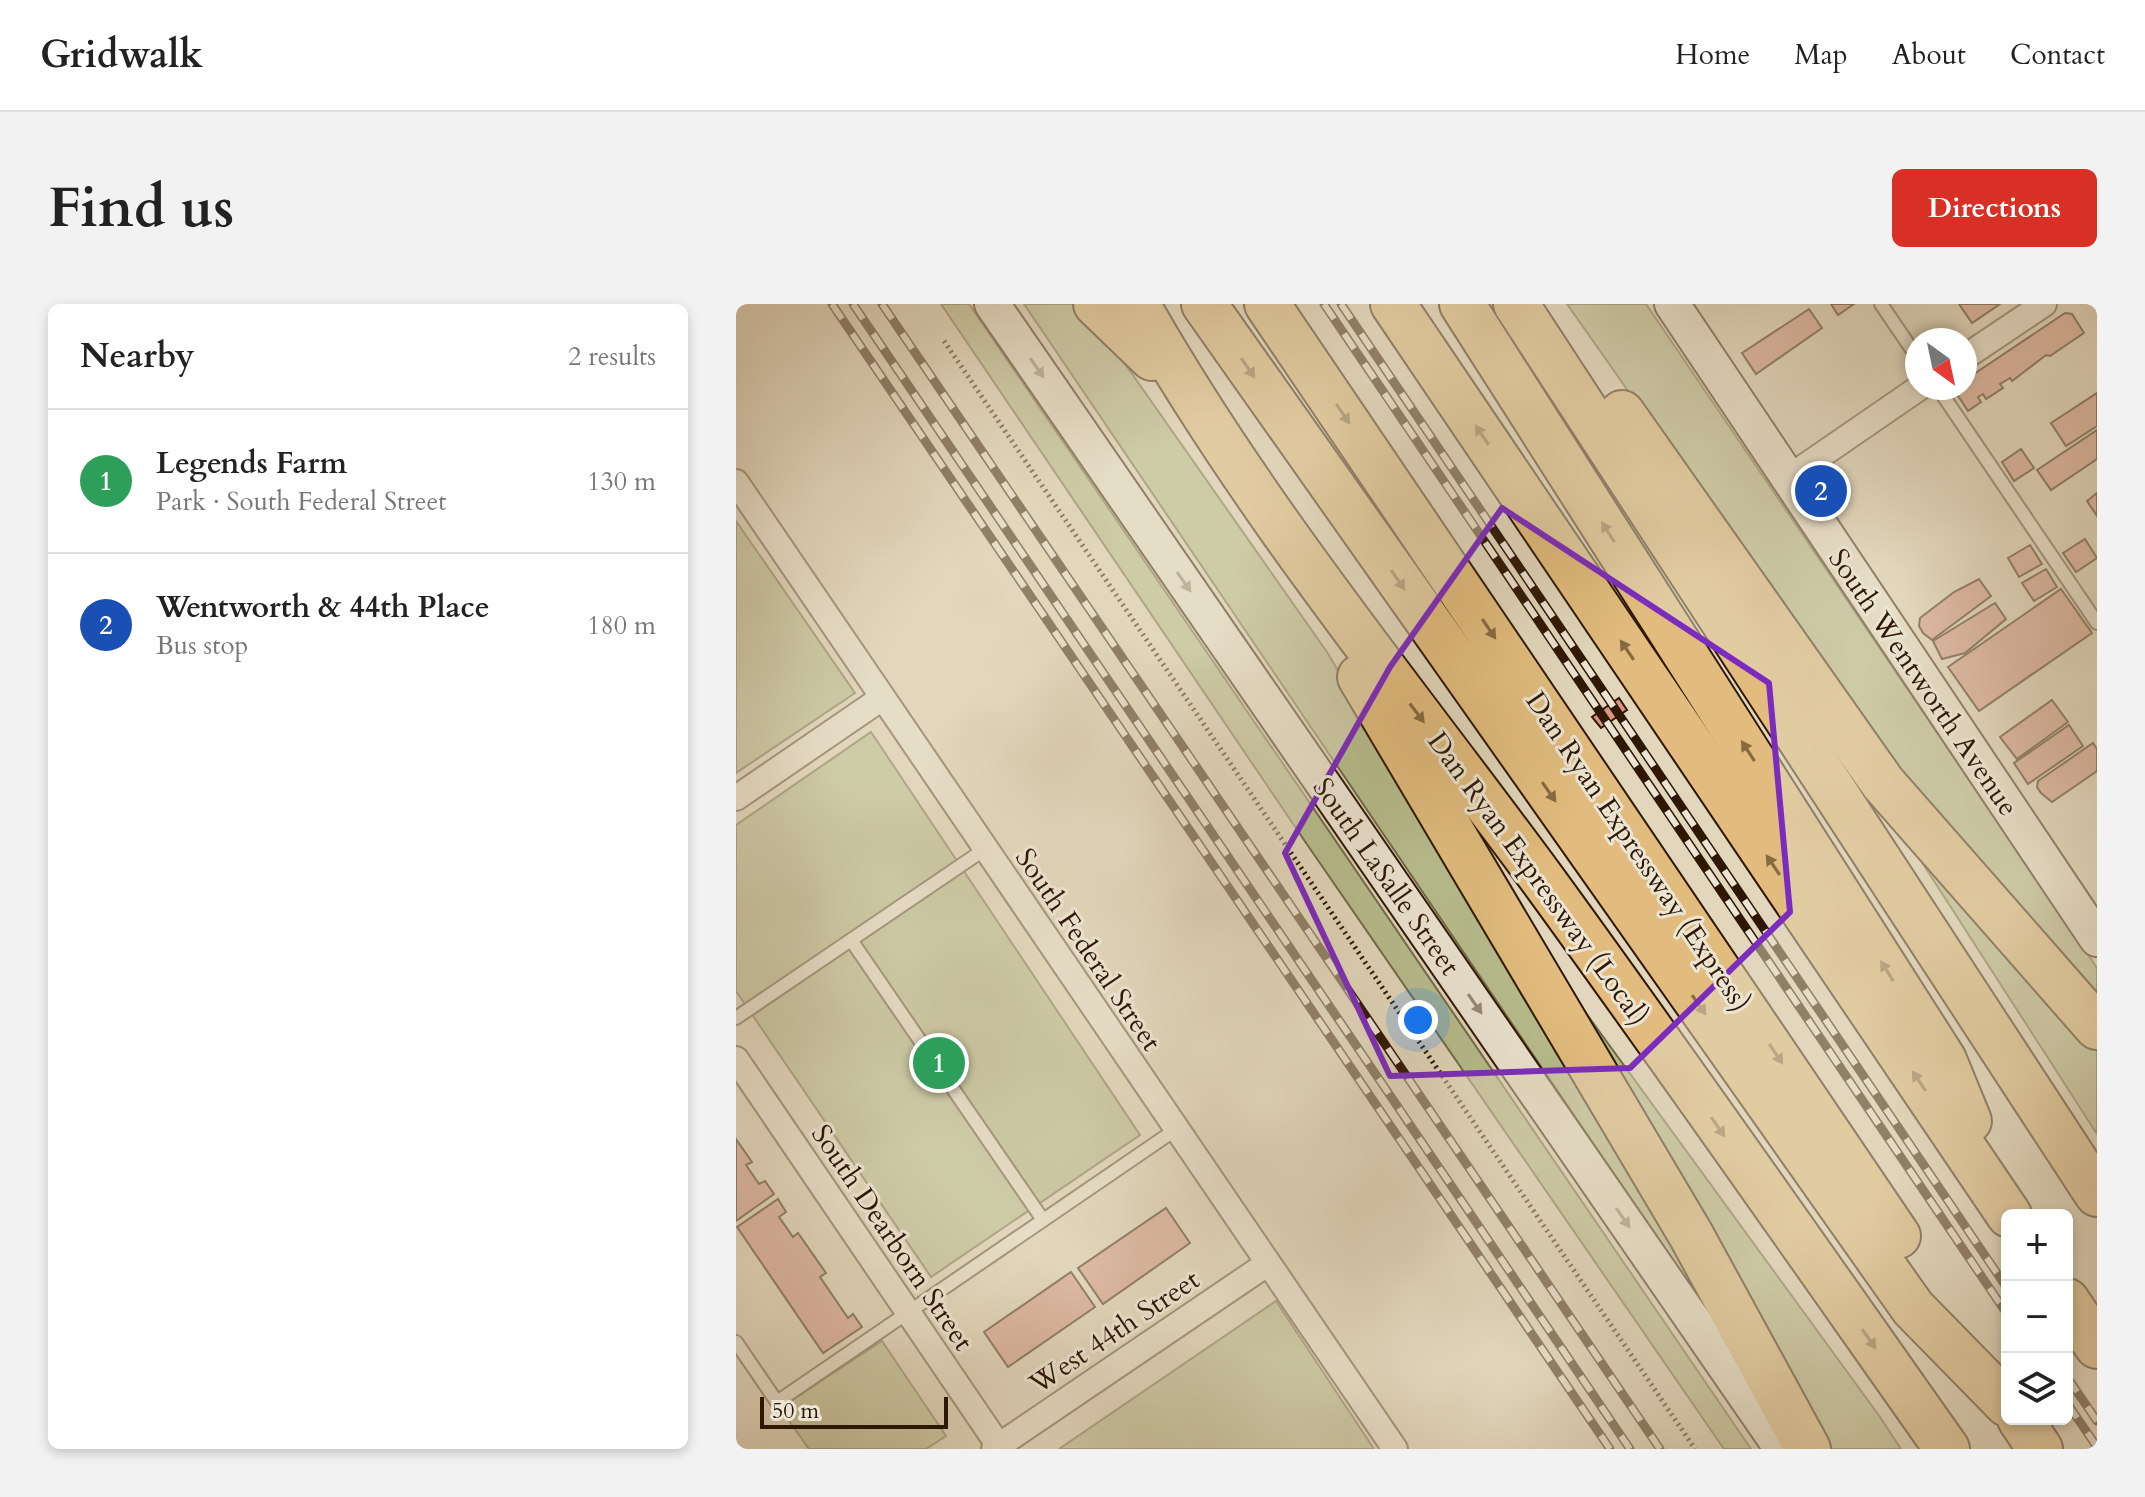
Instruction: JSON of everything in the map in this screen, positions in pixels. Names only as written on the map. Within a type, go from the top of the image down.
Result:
[{"type":"highway","points":[[1096,304],[1184,387]]},
{"type":"highway","name":"Dan Ryan Expressway (Local)","points":[[1137,304],[1184,387],[1320,583],[1543,881],[1947,1449]]},
{"type":"highway","points":[[1204,304],[1913,1308],[2001,1396]]},
{"type":"highway","name":"Dan Ryan Expressway (Express)","points":[[1267,304],[1696,934],[2001,1393]]},
{"type":"highway","points":[[1393,304],[2006,1209]]},
{"type":"highway","points":[[1462,304],[1944,1060],[2007,1209]]},
{"type":"highway","points":[[1524,317],[1622,414],[1883,783],[2097,1027]]},
{"type":"highway","points":[[1524,317],[2097,1194]]},
{"type":"highway","points":[[1320,583],[1360,676],[1691,1235],[1808,1449]]},
{"type":"highway","points":[[2073,1310],[2097,1346]]},
{"type":"highway","points":[[2024,1425],[2040,1449]]},
{"type":"main road","name":"South LaSalle Street","points":[[992,304],[1782,1449]]},
{"type":"main road","name":"South Wentworth Avenue","points":[[1672,304],[2097,939]]},
{"type":"street","points":[[1977,349],[2044,304]]},
{"type":"street","points":[[1788,478],[1905,398]]},
{"type":"street","name":"South Federal Street","points":[[736,482],[1395,1449]]},
{"type":"street","points":[[736,798],[882,698]]},
{"type":"street","name":"South Dearborn Street","points":[[736,1059],[998,1448]]},
{"type":"street","name":"West 44th Street","points":[[998,1448],[1267,1264]]},
{"type":"lane","points":[[1881,304],[1905,339]]},
{"type":"lane","points":[[1946,400],[2097,623]]},
{"type":"lane","points":[[736,1018],[985,849]]},
{"type":"lane","points":[[851,940],[1043,1220]]},
{"type":"lane","points":[[736,1342],[777,1402],[1175,1130]]},
{"type":"path","points":[[944,341],[1695,1449]]},
{"type":"highlighted area","points":[[1502,508],[1769,683],[1790,912],[1630,1068],[1390,1076],[1285,853],[1390,667]]},
{"type":"green space","points":[[941,304],[969,304],[1751,1449],[1724,1449],[1304,840]]},
{"type":"green space","points":[[1024,304],[1083,304],[1327,652],[1543,1015],[1721,1332]]},
{"type":"green space","points":[[1567,304],[1646,304],[2097,968],[2097,1006],[1919,805]]},
{"type":"green space","points":[[736,521],[855,693],[736,773]]},
{"type":"green space","points":[[871,732],[1140,1135],[931,1277],[736,991],[736,825]]},
{"type":"green space","points":[[1914,850],[2097,1048],[2097,1134]]},
{"type":"green space","points":[[1564,983],[1880,1417],[1901,1449],[1826,1449]]},
{"type":"green space","points":[[1276,1301],[1374,1449],[1059,1449]]},
{"type":"green space","points":[[882,1341],[946,1436],[926,1449],[809,1449],[780,1408]]},
{"type":"building","points":[[1831,304],[1854,304],[1838,315]]},
{"type":"building","points":[[1959,304],[2000,304],[1972,323]]},
{"type":"building","points":[[1809,309],[1822,328],[1756,374],[1742,353]]},
{"type":"building","points":[[2065,313],[2072,314],[2084,333],[2050,356],[2046,355],[2012,381],[2010,378],[2000,384],[2003,388],[1986,399],[1983,394],[1978,397],[1981,402],[1968,411],[1961,400],[1977,400],[1977,372]]},
{"type":"building","points":[[2097,393],[2097,426],[2066,446],[2051,423]]},
{"type":"building","points":[[2097,430],[2097,459],[2051,490],[2037,470]]},
{"type":"building","points":[[2021,449],[2034,468],[2014,481],[2002,462]]},
{"type":"building","points":[[2097,493],[2097,516],[2087,501]]},
{"type":"building","points":[[2085,539],[2097,558],[2076,572],[2063,553]]},
{"type":"building","points":[[2030,545],[2042,564],[2019,577],[2008,558]]},
{"type":"building","points":[[2046,569],[2057,587],[2034,601],[2022,583]]},
{"type":"building","points":[[1979,579],[1991,596],[1932,640],[1923,633],[1919,626],[1920,618],[1954,592]]},
{"type":"building","points":[[2061,589],[2092,633],[1979,711],[1948,667]]},
{"type":"building","points":[[1995,603],[2006,619],[1965,653],[1942,659],[1933,641]]},
{"type":"building","points":[[1619,698],[1627,710],[1601,728],[1592,717]]},
{"type":"building","points":[[2052,700],[2068,722],[2017,759],[2000,737]]},
{"type":"building","points":[[2069,725],[2083,746],[2028,784],[2014,763]]},
{"type":"building","points":[[2093,743],[2097,749],[2097,771],[2052,802],[2041,793],[2037,787],[2038,781]]},
{"type":"building","points":[[736,1139],[752,1162],[746,1165],[759,1184],[765,1181],[774,1194],[736,1221]]},
{"type":"building","points":[[778,1199],[786,1212],[779,1217],[793,1237],[798,1233],[826,1273],[820,1277],[848,1318],[853,1314],[862,1327],[823,1353],[737,1227]]},
{"type":"building","points":[[1166,1208],[1190,1243],[1103,1304],[1078,1268]]},
{"type":"building","points":[[1071,1272],[1095,1307],[1008,1367],[984,1332]]},
{"type":"railway","points":[[832,304],[1610,1449]]},
{"type":"railway","points":[[853,304],[1630,1449]]},
{"type":"railway","points":[[882,304],[1660,1449]]},
{"type":"railway","points":[[1324,304],[2001,1305]]},
{"type":"railway","points":[[1341,304],[2002,1281]]},
{"type":"railway","points":[[2073,1386],[2097,1421]]},
{"type":"railway","points":[[2073,1412],[2097,1447]]},
{"type":"place","name":"Wentworth & 44th Place","points":[[1821,491]]},
{"type":"place","name":"Legends Farm","points":[[939,1063]]}]
